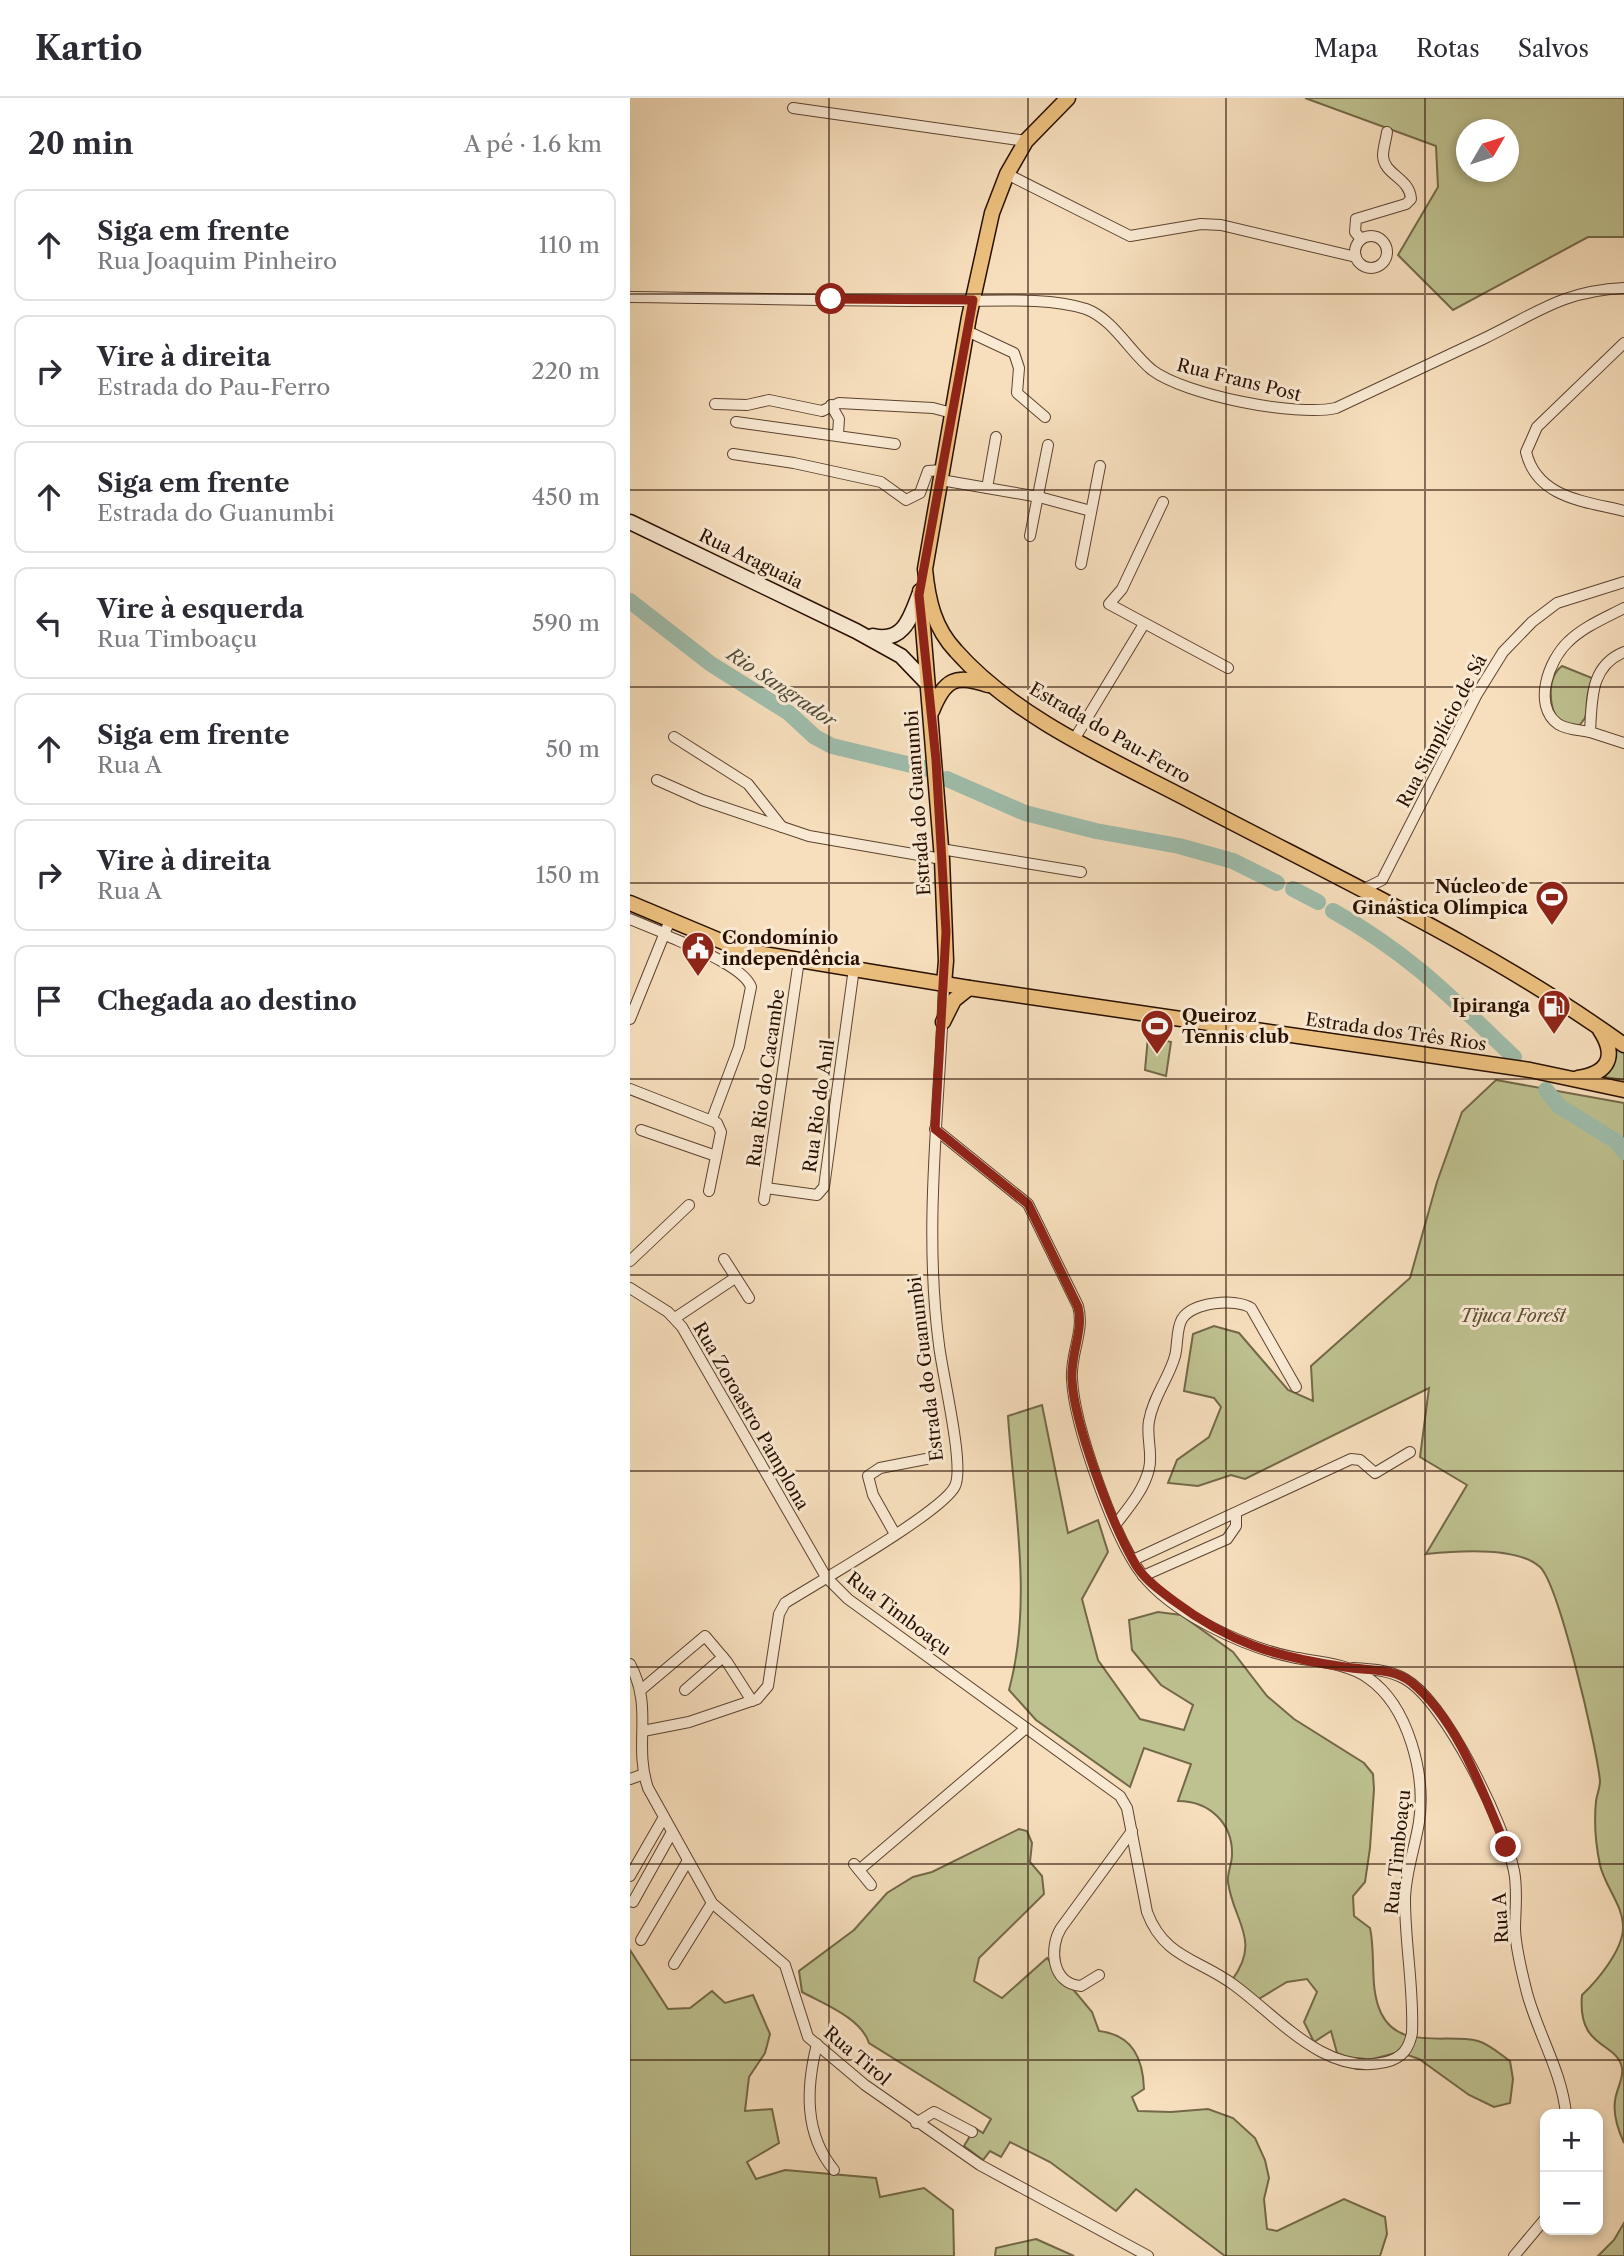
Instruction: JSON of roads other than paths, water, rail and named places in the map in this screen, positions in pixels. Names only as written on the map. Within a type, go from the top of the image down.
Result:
[{"type":"main road","name":"Estrada do Pau-Ferro","points":[[1068,98],[1026,141],[1007,174],[992,213],[967,331],[925,569],[929,604],[943,634],[958,654],[993,687],[1074,738],[1498,964],[1624,1045]]},
{"type":"main road","name":"Estrada do Guanumbi","points":[[925,569],[919,595],[926,682],[932,712],[942,854],[946,961],[944,984]]},
{"type":"main road","points":[[932,712],[944,688],[953,680],[972,680],[993,687]]},
{"type":"main road","name":"Estrada dos Três Rios","points":[[630,903],[668,930],[799,960],[1573,1079],[1624,1090]]},
{"type":"main road","points":[[906,977],[932,973],[946,961],[960,979],[973,988],[954,1000],[943,1022]]},
{"type":"main road","points":[[1573,1079],[1594,1076],[1605,1066],[1609,1049],[1598,1027]]},
{"type":"street","points":[[793,108],[1026,141]]},
{"type":"street","points":[[1361,239],[1354,232],[1356,219],[1406,204],[1411,199],[1406,182],[1385,164],[1383,155],[1387,132]]},
{"type":"street","points":[[1007,174],[1130,236],[1210,224],[1356,257]]},
{"type":"street","points":[[1371,236],[1380,239],[1386,247],[1386,257],[1381,265],[1371,268],[1362,265],[1356,257],[1356,247],[1361,239],[1371,236]]},
{"type":"street","name":"Rua Frans Post","points":[[630,297],[973,300],[1086,309],[1103,320],[1152,369],[1171,381],[1278,408],[1309,412],[1336,408],[1487,337],[1553,301],[1583,292],[1624,288]]},
{"type":"street","points":[[967,331],[1014,353],[1019,368],[1017,393],[1045,417]]},
{"type":"street","points":[[1624,343],[1537,427],[1526,452],[1534,475],[1540,482],[1575,499],[1624,511]]},
{"type":"street","points":[[715,404],[747,405],[769,400],[822,411],[839,403],[933,408],[952,412]]},
{"type":"street","points":[[831,405],[839,419],[838,434]]},
{"type":"street","points":[[736,422],[895,444]]},
{"type":"street","points":[[987,488],[996,437]]},
{"type":"street","points":[[1030,536],[1048,445]]},
{"type":"street","points":[[733,454],[794,463],[881,482],[906,500],[920,493],[928,471],[987,488],[1038,497],[1091,511]]},
{"type":"street","points":[[1081,564],[1100,466]]},
{"type":"street","points":[[1163,502],[1122,589],[1109,604],[1228,668]]},
{"type":"street","name":"Rua Araguaia","points":[[630,522],[856,631],[901,656],[926,682]]},
{"type":"street","name":"Rua Simplício de Sá","points":[[1382,880],[1477,694],[1503,652],[1532,622],[1557,603],[1624,582]]},
{"type":"street","name":"Rua Araguaia","points":[[856,631],[877,637],[897,635],[907,625],[919,595]]},
{"type":"street","points":[[1624,608],[1568,641],[1557,654],[1547,676],[1546,706],[1560,725],[1624,743]]},
{"type":"street","points":[[1074,738],[1144,624]]},
{"type":"street","points":[[1590,732],[1598,671],[1609,660],[1624,652]]},
{"type":"street","points":[[674,737],[748,784],[782,827]]},
{"type":"street","points":[[657,780],[702,800],[833,843],[1081,872]]},
{"type":"street","points":[[1362,891],[1382,880],[1386,904]]},
{"type":"street","points":[[630,919],[668,930],[716,957],[730,970],[744,976],[751,987],[739,1047],[712,1119]]},
{"type":"street","points":[[630,1019],[668,930]]},
{"type":"street","points":[[730,970],[735,947]]},
{"type":"street","name":"Rua Rio do Cacambe","points":[[764,1200],[799,960]]},
{"type":"street","name":"Rua Rio do Anil","points":[[766,1188],[817,1195],[824,1187],[854,968]]},
{"type":"street","name":"Estrada do Guanumbi","points":[[752,1701],[763,1694],[768,1686],[782,1608],[950,1496],[957,1483],[956,1451],[935,1312],[932,1237],[935,1129],[944,984]]},
{"type":"street","points":[[630,1089],[712,1119],[721,1132],[709,1191]]},
{"type":"street","name":"Rua Timboaçu","points":[[827,1577],[848,1600],[1120,1797],[1132,1830],[1147,1912],[1157,1935],[1175,1952],[1231,1983],[1326,2054],[1370,2065],[1396,2059],[1406,2051],[1413,2020],[1405,1899],[1419,1821],[1420,1775],[1415,1751],[1392,1703],[1368,1678],[1346,1668],[1249,1646],[1208,1625],[1143,1576],[1116,1524],[1075,1401],[1072,1366],[1081,1322],[1078,1307],[1028,1204],[935,1129]]},
{"type":"street","points":[[641,1130],[716,1156]]},
{"type":"street","points":[[630,1261],[689,1205]]},
{"type":"street","points":[[724,1259],[749,1298]]},
{"type":"street","points":[[675,1318],[735,1278]]},
{"type":"street","name":"Rua Zoroastro Pamplona","points":[[630,1288],[675,1318],[827,1577]]},
{"type":"street","points":[[1116,1524],[1135,1499],[1149,1469],[1149,1418],[1174,1359],[1180,1321],[1184,1315],[1205,1305],[1237,1301],[1251,1308],[1296,1387]]},
{"type":"street","points":[[1133,1560],[1351,1460],[1360,1460],[1375,1474],[1410,1452]]},
{"type":"street","points":[[895,1534],[873,1495],[868,1476],[880,1468],[926,1459]]},
{"type":"street","points":[[1143,1576],[1227,1539],[1236,1525],[1236,1514]]},
{"type":"street","points":[[642,1689],[705,1636],[723,1657],[752,1701],[689,1721],[643,1731]]},
{"type":"street","points":[[685,1690],[723,1657]]},
{"type":"street","name":"Rua Tirol","points":[[630,1664],[642,1689],[644,1774],[664,1817],[712,1903],[780,1959],[788,1972],[803,2028],[817,2044],[916,2123],[980,2165],[1148,2256]]},
{"type":"street","name":"Rua A","points":[[1346,1668],[1380,1670],[1412,1683],[1441,1718],[1471,1764],[1514,1870],[1516,1934],[1527,1994],[1560,2084],[1565,2109]]},
{"type":"street","points":[[872,1885],[856,1867],[1026,1728]]},
{"type":"street","points":[[630,1779],[644,1774]]},
{"type":"street","points":[[630,1876],[664,1817]]},
{"type":"street","points":[[1099,1975],[1081,1986],[1069,1982],[1056,1966],[1051,1952],[1061,1928],[1132,1830]]},
{"type":"street","points":[[633,1902],[672,1832]]},
{"type":"street","points":[[641,1940],[687,1862]]},
{"type":"street","points":[[674,1964],[712,1903]]},
{"type":"street","points":[[817,2044],[809,2089],[811,2119],[818,2148],[834,2170]]},
{"type":"street","points":[[916,2123],[934,2112],[972,2132]]},
{"type":"street","points":[[1514,2256],[1540,2226]]},
{"type":"waterway","name":"Rio Sangrador","points":[[630,601],[711,664],[789,713],[815,737],[832,746],[928,769]]},
{"type":"waterway","name":"Rio Sangrador","points":[[947,779],[1025,813],[1096,831],[1179,846],[1233,861],[1277,883]]},
{"type":"waterway","name":"Rio Sangrador","points":[[1293,889],[1318,902]]},
{"type":"waterway","name":"Rio Sangrador","points":[[1333,911],[1408,961],[1450,996],[1514,1057]]},
{"type":"waterway","name":"Rio Sangrador","points":[[1546,1090],[1559,1106],[1617,1142],[1624,1152]]},
{"type":"place","name":"Núcleo de Ginástica Olímpica","points":[[1552,927]]},
{"type":"place","name":"Condomínio independência","points":[[698,978]]},
{"type":"place","name":"Ipiranga","points":[[1554,1036]]},
{"type":"place","name":"Queiroz Tennis club","points":[[1157,1056]]},
{"type":"park label","name":"Tijuca Forest","points":[[1513,1316]]}]
